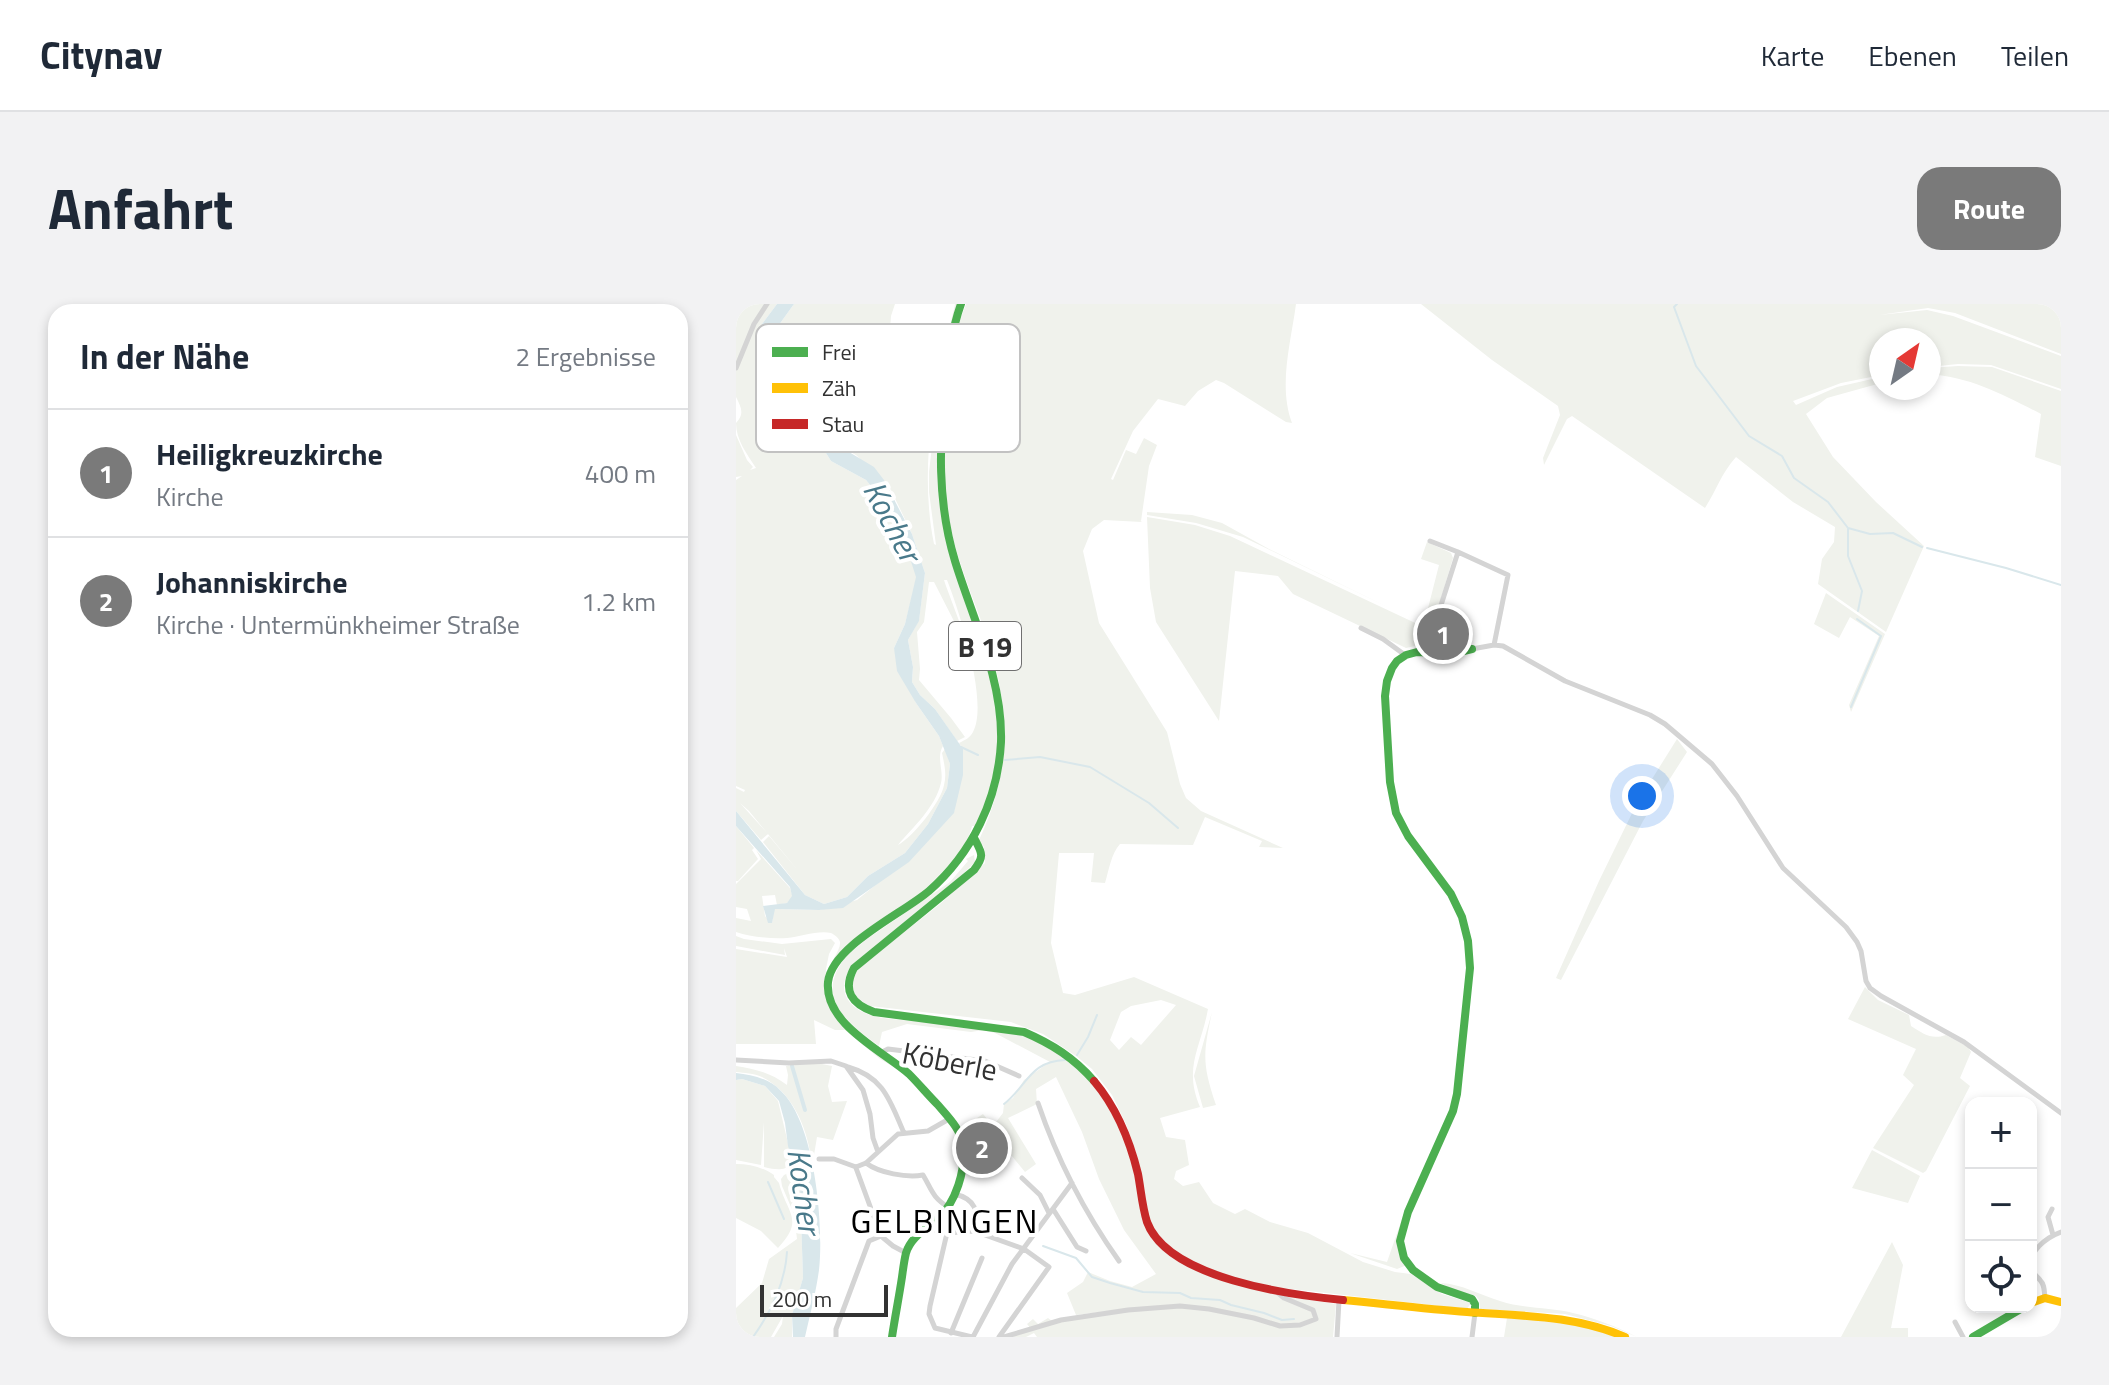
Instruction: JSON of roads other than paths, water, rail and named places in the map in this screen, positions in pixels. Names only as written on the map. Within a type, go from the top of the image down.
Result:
[{"type":"main road","name":"B 19","points":[[955,324],[961,304]]},
{"type":"main road","name":"B 19","points":[[892,1337],[906,1253],[912,1239],[949,1208],[963,1148],[958,1131],[949,1119],[909,1074],[843,1021],[833,1008],[828,994],[830,973],[842,955],[930,889],[974,838],[988,808],[998,775],[1000,705],[990,662],[954,557],[941,503],[940,452]]},
{"type":"main road","points":[[1472,649],[1449,654],[1412,651],[1405,655],[1393,667],[1385,702],[1392,796],[1399,820],[1411,842],[1448,888],[1459,909],[1468,933],[1470,968],[1455,1103],[1408,1212],[1401,1232],[1401,1248],[1413,1270],[1437,1287],[1472,1299],[1475,1313]]},
{"type":"main road","points":[[974,838],[982,852],[980,865],[854,968],[848,984],[852,1000],[861,1008],[874,1012],[1013,1029],[1035,1036],[1063,1051],[1095,1080],[1121,1123],[1138,1174],[1147,1223],[1161,1244],[1195,1264],[1277,1292],[1475,1313],[1562,1318],[1592,1324],[1625,1337]]},
{"type":"main road","points":[[2037,1301],[2045,1298],[2061,1302]]},
{"type":"main road","points":[[1973,1337],[2014,1313]]},
{"type":"street","points":[[736,368],[754,324],[767,304]]},
{"type":"street","points":[[1430,541],[1508,575],[1494,645]]},
{"type":"street","points":[[1426,653],[1458,552]]},
{"type":"street","points":[[1361,628],[1405,655]]},
{"type":"street","points":[[1472,649],[1503,646],[1565,681],[1665,724],[1712,764],[1783,868],[1846,927],[1857,942],[1870,988],[1964,1042],[2061,1113]]},
{"type":"street","name":"Köberle","points":[[881,1053],[888,1049],[985,1061],[1019,1076]]},
{"type":"street","points":[[736,1060],[789,1063],[831,1061],[862,1071],[886,1092],[904,1133]]},
{"type":"street","points":[[846,1066],[863,1090],[878,1152]]},
{"type":"street","points":[[1038,1103],[1048,1134],[1072,1183],[1119,1261]]},
{"type":"street","points":[[819,1159],[834,1159],[856,1167],[866,1163],[898,1134],[928,1131],[949,1119]]},
{"type":"street","points":[[866,1163],[872,1168],[914,1177],[923,1175],[937,1200],[949,1208]]},
{"type":"street","points":[[856,1167],[881,1236],[906,1253]]},
{"type":"street","points":[[1022,1178],[1040,1195],[1077,1247],[1086,1251]]},
{"type":"street","points":[[940,1218],[947,1233],[929,1314],[935,1328],[973,1337],[1012,1264],[1072,1183]]},
{"type":"street","points":[[954,1194],[967,1198],[976,1208],[976,1227]]},
{"type":"street","points":[[2052,1209],[2048,1217],[2053,1235]]},
{"type":"street","points":[[926,1227],[947,1233],[976,1227],[1017,1232]]},
{"type":"street","points":[[976,1227],[1024,1249],[1049,1267],[1001,1337]]},
{"type":"street","points":[[2037,1247],[2061,1232]]},
{"type":"street","points":[[836,1337],[836,1329],[869,1241],[881,1236]]},
{"type":"street","points":[[951,1333],[982,1258]]},
{"type":"street","points":[[2037,1276],[2043,1283],[2045,1298]]},
{"type":"street","points":[[1001,1337],[1061,1320],[1180,1306],[1254,1318],[1280,1326],[1300,1325],[1316,1319],[1313,1310],[1277,1292]]},
{"type":"street","points":[[1337,1337],[1339,1300]]},
{"type":"street","points":[[1472,1337],[1475,1313]]},
{"type":"street","points":[[1955,1322],[1963,1337]]},
{"type":"water","points":[[777,304],[794,304],[780,324],[762,324]]},
{"type":"water","points":[[825,452],[849,452],[874,467],[912,534],[925,573],[919,621],[908,640],[913,667],[912,682],[963,749],[963,775],[954,813],[909,862],[843,908],[775,909],[772,923],[768,923],[763,906],[787,903],[792,896],[790,887],[736,826],[736,811],[805,895],[824,904],[847,897],[868,876],[905,853],[928,824],[947,788],[950,764],[939,736],[897,671],[894,648],[905,624],[916,577],[906,546],[885,503],[866,480],[831,461]]},
{"type":"water","name":"Kocher","points":[[736,1073],[766,1080],[781,1091],[793,1106],[809,1150],[818,1202],[820,1251],[818,1278],[805,1337],[793,1337],[792,1315],[803,1278],[800,1187],[785,1123],[779,1101],[765,1086],[736,1080]]},
{"type":"waterway","points":[[1677,304],[1674,307],[1696,366],[1749,436],[1782,456],[1794,478],[1828,502],[1848,528],[1870,534],[1893,533],[1922,547]]},
{"type":"waterway","points":[[1848,529],[1848,556],[1862,591],[1858,611]]},
{"type":"waterway","points":[[1927,548],[2061,585]]},
{"type":"waterway","points":[[1851,707],[1881,636],[1857,619]]},
{"type":"waterway","points":[[961,747],[978,755]]},
{"type":"waterway","points":[[1005,760],[1040,757],[1090,767],[1149,803],[1178,828]]},
{"type":"waterway","points":[[1077,1055],[1097,1015]]},
{"type":"waterway","points":[[1004,1104],[1036,1070],[1053,1061],[1065,1060]]},
{"type":"waterway","points":[[792,1066],[805,1110]]},
{"type":"waterway","name":"Kocher","points":[[768,1182],[784,1219]]},
{"type":"waterway","points":[[1043,1246],[1076,1258],[1092,1277],[1110,1283],[1143,1292],[1180,1293],[1191,1298],[1220,1300],[1282,1320],[1294,1319]]},
{"type":"waterway","points":[[753,1337],[776,1297],[787,1252]]},
{"type":"place","name":"Heiligkreuzkirche","points":[[1443,634]]},
{"type":"place","name":"Johanniskirche","points":[[982,1148]]},
{"type":"district","name":"GELBINGEN","points":[[945,1220]]}]
